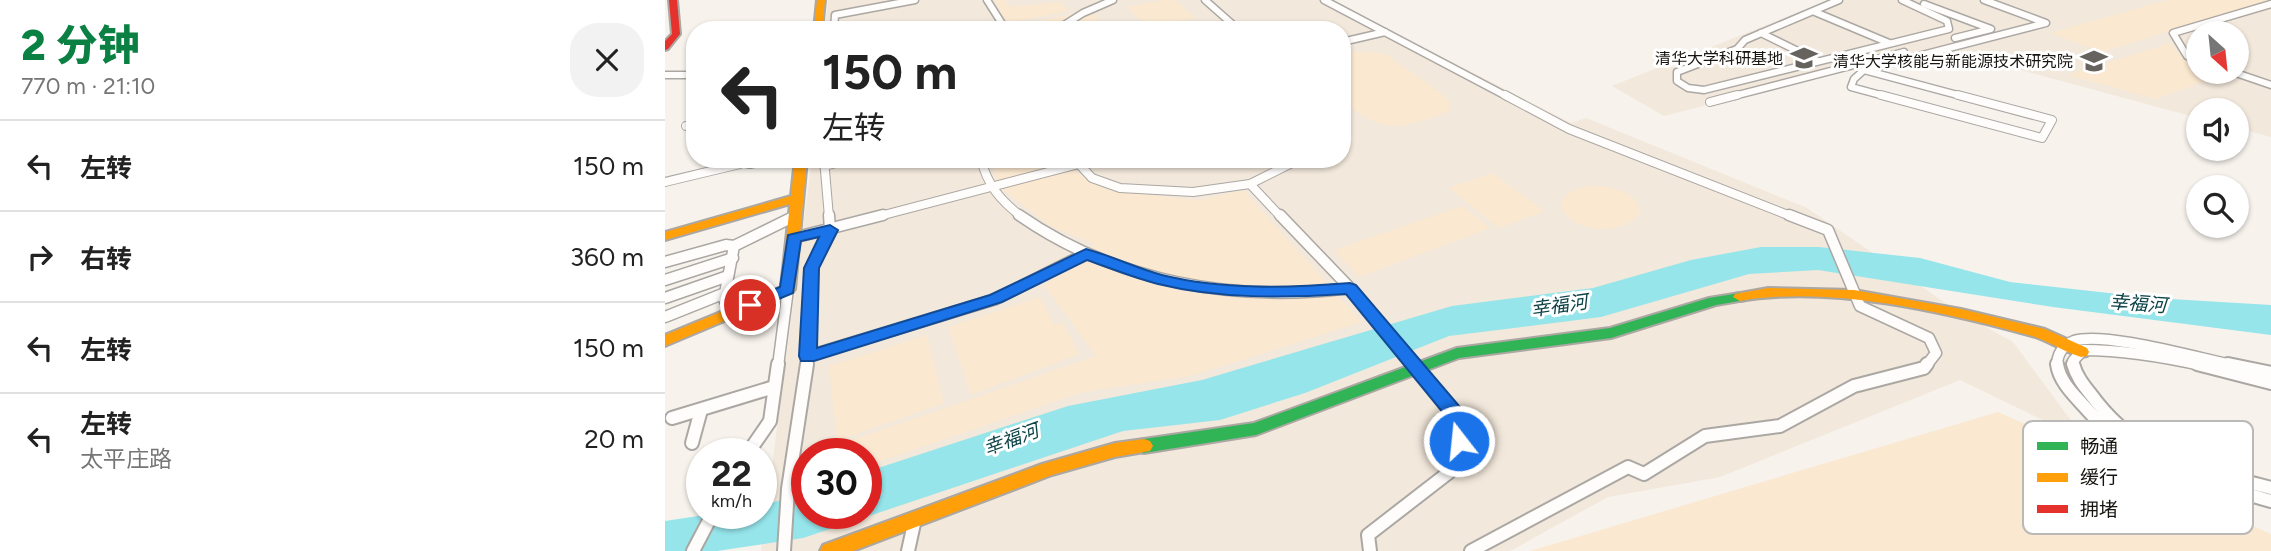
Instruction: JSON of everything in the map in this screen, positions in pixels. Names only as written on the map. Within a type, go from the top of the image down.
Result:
[{"type":"street","points":[[665,47],[676,34],[673,0]]},
{"type":"street","points":[[819,21],[821,0]]},
{"type":"street","points":[[835,21],[835,15],[915,0]]},
{"type":"street","points":[[987,0],[1000,21]]},
{"type":"street","points":[[1070,21],[1113,0]]},
{"type":"street","points":[[1207,0],[1229,21]]},
{"type":"street","points":[[1324,0],[1569,129],[1828,230],[1860,306],[1929,338],[1937,354],[1924,368],[1854,386],[1780,426],[1706,436],[1644,474],[1628,467],[1471,551]]},
{"type":"street","points":[[1839,0],[1745,40],[1737,49],[1677,72],[1677,81],[1688,88],[1705,90],[1949,29],[1947,21],[1902,0]]},
{"type":"street","points":[[1710,102],[1990,29],[1914,0]]},
{"type":"street","points":[[1864,70],[2052,120],[2042,138],[1851,87],[1854,79],[1864,70],[2046,23],[1984,0]]},
{"type":"street","points":[[2214,21],[2271,4]]},
{"type":"street","points":[[1815,12],[1889,44]]},
{"type":"street","points":[[2186,29],[2173,33],[2186,54]]},
{"type":"street","points":[[1351,40],[1385,32]]},
{"type":"street","points":[[1761,33],[1818,61]]},
{"type":"street","points":[[665,75],[686,75]]},
{"type":"street","points":[[2249,77],[2271,85]]},
{"type":"street","points":[[665,182],[715,168]]},
{"type":"street","points":[[758,438],[770,421],[788,289],[800,168]]},
{"type":"street","points":[[784,546],[788,489],[808,356],[811,268],[830,230],[824,168]]},
{"type":"street","points":[[984,168],[990,188],[1017,214],[1086,254],[1161,280],[1282,293],[1350,288]]},
{"type":"street","points":[[793,239],[1064,168]]},
{"type":"street","points":[[1083,168],[1092,178],[1120,188],[1193,192],[1250,184],[1282,168]]},
{"type":"street","points":[[1250,184],[1350,288],[1458,418],[1461,463],[1368,534],[1370,551]]},
{"type":"street","points":[[665,236],[796,198]]},
{"type":"street","points":[[665,262],[726,245],[734,246],[795,216]]},
{"type":"street","points":[[731,313],[724,299],[734,246]]},
{"type":"street","points":[[808,356],[996,299],[1086,254]]},
{"type":"street","points":[[665,280],[733,258]]},
{"type":"street","points":[[665,298],[728,275]]},
{"type":"street","points":[[665,341],[788,289]]},
{"type":"street","points":[[831,551],[1048,469],[1115,450],[1256,429],[1412,364],[1457,353],[1611,333],[1714,301],[1768,292],[1853,291],[2040,332],[2081,352],[2103,349],[2122,351],[2271,383]]},
{"type":"street","points":[[665,317],[726,293]]},
{"type":"street","points":[[2095,421],[2057,373],[2059,355],[2066,345],[2084,338],[2102,338],[2271,373]]},
{"type":"street","points":[[2081,352],[2073,361],[2074,371],[2112,421]]},
{"type":"street","points":[[672,418],[774,387]]},
{"type":"street","points":[[693,438],[701,410]]},
{"type":"street","points":[[2253,483],[2271,488]]},
{"type":"street","points":[[2253,496],[2271,501]]},
{"type":"street","points":[[908,551],[915,519]]},
{"type":"street","points":[[693,551],[705,529]]},
{"type":"shaded area","points":[[828,0],[1331,0],[1571,123],[1586,118],[1807,208],[1960,313],[2013,342],[2071,421],[2045,421],[1960,380],[1720,477],[1608,497],[1510,551],[761,551],[764,529],[777,529],[776,438],[811,168],[1351,168],[1351,21],[826,21]]},
{"type":"shaded area","points":[[994,0],[1005,0],[1010,7],[1060,2],[1069,11],[1017,21],[1006,21]]},
{"type":"shaded area","points":[[1175,0],[1196,18],[1182,21],[1141,21],[1127,7]]},
{"type":"shaded area","points":[[1829,0],[2271,0],[2271,137],[2249,131],[2249,98],[2186,98],[2186,115],[1951,51],[1808,79],[1664,116],[1612,86],[1662,66],[1685,68],[1698,60],[1689,56]]},
{"type":"shaded area","points":[[2168,0],[2271,0],[2203,21],[2186,21],[2186,26],[2102,52],[2050,33]]},
{"type":"shaded area","points":[[1092,11],[1099,21],[1034,21]]},
{"type":"shaded area","points":[[2171,43],[2180,56],[2186,58],[2186,84],[2196,84],[2156,99],[2068,75]]},
{"type":"shaded area","points":[[1351,51],[1385,54],[1451,103],[1449,111],[1417,122],[1393,126],[1381,124],[1351,107]]},
{"type":"shaded area","points":[[993,168],[1051,168],[997,183]]},
{"type":"shaded area","points":[[1070,169],[1111,191],[1199,200],[1243,190],[1362,322],[1191,376],[1083,392],[882,461],[882,438],[858,438],[1096,356],[1045,286],[1095,244],[1052,227],[1002,189]]},
{"type":"shaded area","points":[[1492,173],[1544,211],[1499,228],[1449,188]]},
{"type":"shaded area","points":[[1604,186],[1627,194],[1636,201],[1640,212],[1633,220],[1623,226],[1597,229],[1574,221],[1566,214],[1561,204],[1573,190]]},
{"type":"shaded area","points":[[1462,206],[1490,228],[1359,277],[1334,250]]},
{"type":"shaded area","points":[[1040,297],[1054,325],[1063,322],[1079,354],[971,395],[948,327]]},
{"type":"shaded area","points":[[927,335],[944,403],[845,438],[837,438],[829,366]]},
{"type":"shaded area","points":[[1998,412],[2023,423],[2023,534],[2253,534],[2253,526],[2271,534],[2271,551],[1530,551]]},
{"type":"water","name":"幸福河","points":[[1761,247],[1819,247],[1920,258],[2010,282],[2154,298],[2271,305],[2271,335],[2053,307],[1818,270],[1749,274],[1601,317],[1449,336],[1305,393],[1220,420],[1123,431],[882,512],[882,467],[1068,406],[1202,380],[1452,306],[1593,288],[1691,260]]},
{"type":"water","points":[[791,497],[791,529],[830,529],[803,538],[717,551],[665,551],[665,521],[686,518],[686,529],[777,529],[777,501]]},
{"type":"traffic: fast","points":[[1144,446],[1256,429],[1457,353],[1611,333],[1714,301],[1740,297]]},
{"type":"traffic: slow","points":[[819,21],[821,0]]},
{"type":"traffic: slow","points":[[665,341],[788,289],[800,168]]},
{"type":"traffic: slow","points":[[665,236],[796,198]]},
{"type":"traffic: slow","points":[[1740,297],[1768,292],[1854,294],[1961,314],[2040,333],[2081,352]]},
{"type":"traffic: slow","points":[[830,551],[1048,469],[1115,450],[1144,446]]},
{"type":"traffic: jam","points":[[665,47],[676,34],[673,0]]},
{"type":"place","name":"清华大学科研基地","points":[[1804,58]]},
{"type":"place","name":"清华大学核能与新能源技术研究院","points":[[2094,61]]},
{"type":"route","points":[[750,305],[788,289],[793,239],[830,230],[811,268],[808,356],[996,299],[1086,254],[1161,280],[1230,289],[1282,293],[1350,288],[1458,418],[1459,441]]}]
